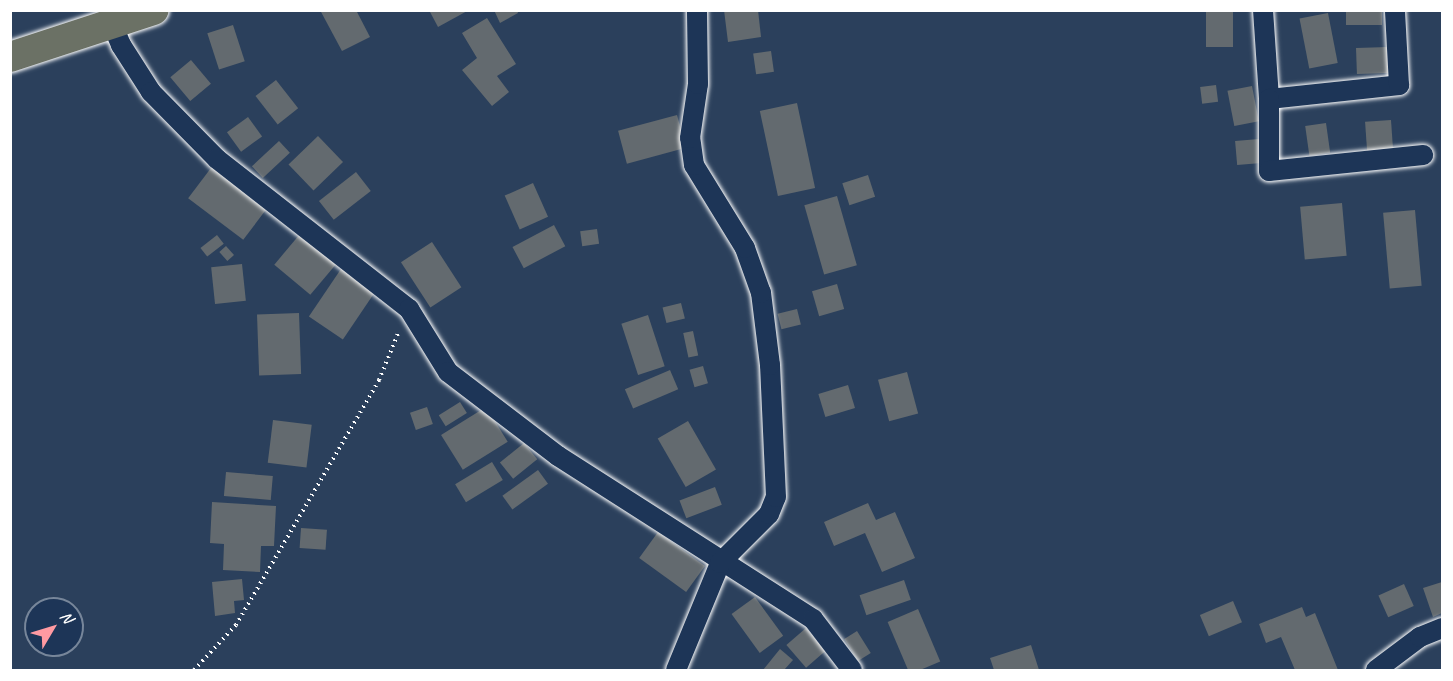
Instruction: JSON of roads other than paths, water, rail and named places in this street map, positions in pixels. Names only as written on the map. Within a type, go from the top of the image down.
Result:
[{"type":"main road","points":[[10,57],[113,26],[154,10]]},
{"type":"street","points":[[676,670],[720,563],[769,514],[776,497],[776,465],[761,293],[745,248],[694,165],[690,138],[698,84],[697,10]]},
{"type":"street","points":[[1263,10],[1269,99],[1269,171],[1423,155]]},
{"type":"street","points":[[1269,99],[1399,85],[1395,10]]},
{"type":"street","points":[[113,26],[121,45],[151,92],[217,159],[409,309],[448,372],[558,456],[720,563],[813,619],[852,670]]},
{"type":"street","points":[[1376,670],[1420,637],[1443,628]]}]
